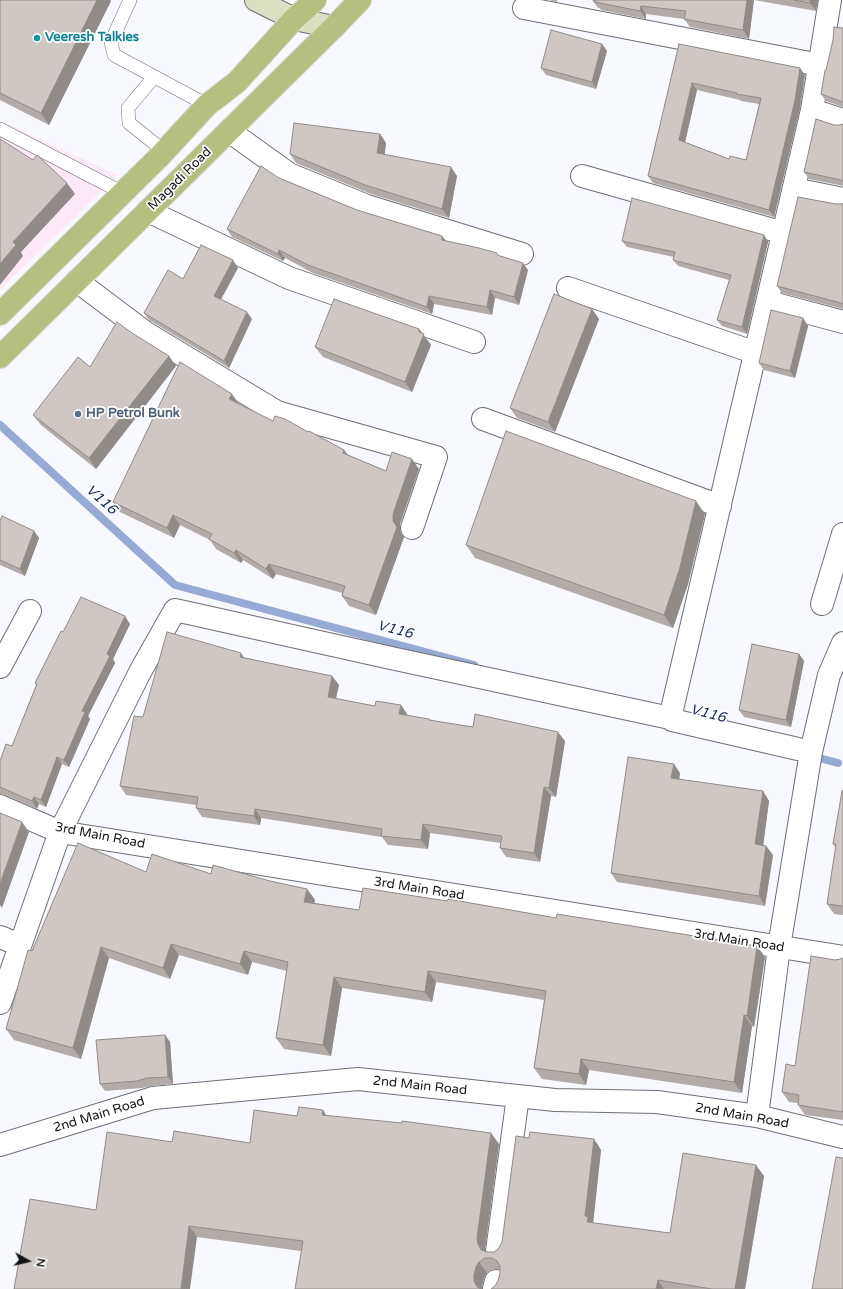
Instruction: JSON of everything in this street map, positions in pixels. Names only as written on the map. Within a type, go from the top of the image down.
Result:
[{"type":"main road","points":[[256,0],[294,19],[334,27]]},
{"type":"main road","points":[[0,314],[164,151],[207,105],[237,82],[294,19],[315,0]]},
{"type":"main road","name":"Magadi Road","points":[[0,357],[148,212],[360,0]]},
{"type":"street","points":[[671,719],[812,110],[830,0]]},
{"type":"street","points":[[524,8],[820,65]]},
{"type":"street","points":[[812,110],[843,120]]},
{"type":"street","points":[[229,131],[289,174],[303,180],[367,206],[522,254]]},
{"type":"street","points":[[582,176],[784,233]]},
{"type":"street","points":[[794,189],[843,199]]},
{"type":"street","points":[[148,212],[289,278],[474,342]]},
{"type":"street","points":[[77,281],[146,333],[277,412],[436,457],[412,528]]},
{"type":"street","points":[[568,288],[756,352]]},
{"type":"street","points":[[768,302],[843,322]]},
{"type":"street","points":[[483,419],[720,506]]},
{"type":"street","points":[[822,604],[843,534]]},
{"type":"street","points":[[0,1003],[60,832],[140,672],[175,610],[671,719],[810,752]]},
{"type":"street","points":[[0,667],[30,611]]},
{"type":"street","points":[[757,1116],[779,947],[810,752],[829,675],[843,642]]},
{"type":"street","name":"3rd Main Road","points":[[0,806],[60,832],[843,957]]},
{"type":"street","points":[[0,937],[20,946]]},
{"type":"street","name":"2nd Main Road","points":[[0,1145],[153,1098],[358,1079],[555,1100],[658,1102],[757,1116],[843,1137]]},
{"type":"street","points":[[497,1251],[518,1096]]},
{"type":"lane","points":[[130,0],[110,42],[114,55],[207,105]]},
{"type":"lane","points":[[154,77],[128,108],[129,123],[164,151]]},
{"type":"lane","points":[[0,129],[122,193]]},
{"type":"shaded area","points":[[0,121],[118,175],[0,290]]},
{"type":"building","points":[[0,0],[97,0],[41,113],[0,93]]},
{"type":"building","points":[[595,0],[747,0],[743,30],[684,19],[686,11],[641,6],[640,11],[595,2]]},
{"type":"building","points":[[794,0],[810,0],[810,3]]},
{"type":"building","points":[[834,27],[843,28],[843,102],[821,94],[825,70],[833,40]]},
{"type":"building","points":[[551,30],[602,44],[592,82],[541,68]]},
{"type":"building","points":[[679,44],[800,68],[795,100],[769,210],[648,176]],"holes":[[[692,83],[737,93],[736,94],[761,98],[746,160],[730,156],[729,159],[679,140]]]},
{"type":"building","points":[[816,119],[834,125],[843,124],[843,181],[804,172]]},
{"type":"building","points":[[294,123],[380,134],[377,153],[451,167],[442,209],[365,185],[290,154]]},
{"type":"building","points":[[0,139],[33,160],[37,155],[67,183],[13,242],[16,245],[0,264]]},
{"type":"building","points":[[261,166],[279,178],[357,210],[442,236],[442,240],[497,253],[497,255],[523,263],[514,297],[490,290],[487,307],[429,296],[427,307],[308,265],[279,250],[278,254],[227,229]]},
{"type":"building","points":[[798,197],[836,204],[843,203],[843,304],[777,286]]},
{"type":"building","points":[[632,198],[764,235],[742,327],[717,320],[731,275],[673,260],[675,252],[622,241]]},
{"type":"building","points":[[201,245],[233,260],[214,296],[247,312],[224,361],[144,313],[168,270],[183,279]]},
{"type":"building","points":[[554,294],[592,309],[548,422],[510,408]]},
{"type":"building","points":[[334,299],[419,329],[419,332],[424,334],[405,382],[315,347]]},
{"type":"building","points":[[771,310],[803,318],[790,371],[759,363]]},
{"type":"building","points":[[117,322],[169,356],[89,458],[33,415],[78,357],[90,367]]},
{"type":"building","points":[[180,362],[232,394],[229,399],[273,421],[275,416],[285,419],[344,450],[343,453],[386,471],[392,452],[412,459],[393,514],[393,521],[397,527],[369,605],[342,596],[345,586],[269,564],[266,569],[236,550],[234,553],[209,539],[212,534],[173,515],[167,528],[113,502]]},
{"type":"building","points":[[506,431],[696,501],[679,571],[664,615],[466,545]]},
{"type":"building","points":[[2,516],[34,531],[20,569],[0,560],[0,521]]},
{"type":"building","points":[[81,597],[125,616],[107,654],[110,656],[82,711],[85,712],[64,760],[57,757],[41,800],[34,797],[32,801],[0,787],[0,761],[6,744],[12,746],[37,684],[35,683],[61,631],[63,632]]},
{"type":"building","points":[[167,632],[241,653],[240,657],[332,676],[328,697],[375,706],[376,701],[401,705],[399,714],[473,727],[475,714],[558,732],[549,788],[544,787],[534,853],[500,848],[502,836],[423,824],[421,840],[381,836],[382,829],[255,809],[254,816],[196,808],[198,797],[120,786],[134,716],[143,717]]},
{"type":"building","points":[[752,644],[799,654],[786,720],[739,710]]},
{"type":"building","points":[[628,757],[674,764],[671,778],[763,791],[755,844],[766,846],[759,896],[611,873]]},
{"type":"building","points":[[842,791],[843,906],[827,904],[836,844],[833,844]]},
{"type":"building","points":[[0,813],[22,822],[0,884]]},
{"type":"building","points":[[78,843],[146,872],[152,854],[211,874],[213,865],[270,881],[307,889],[304,902],[359,910],[363,888],[447,901],[448,899],[556,918],[557,914],[757,946],[747,1016],[744,1015],[734,1082],[581,1059],[579,1074],[534,1068],[546,991],[428,971],[425,992],[334,977],[323,1045],[276,1038],[288,962],[244,951],[240,964],[171,944],[163,968],[101,947],[73,1048],[6,1029],[28,950],[32,951]]},
{"type":"building","points":[[811,956],[835,960],[843,958],[843,1112],[798,1105],[799,1095],[782,1092],[786,1064],[795,1066]]},
{"type":"building","points":[[165,1035],[168,1077],[100,1084],[96,1040]]},
{"type":"building","points":[[299,1107],[323,1110],[322,1115],[402,1123],[402,1121],[491,1133],[477,1238],[481,1250],[488,1252],[494,1252],[499,1248],[502,1242],[516,1136],[529,1138],[530,1132],[594,1139],[585,1216],[588,1217],[587,1222],[670,1233],[683,1153],[756,1165],[735,1289],[712,1289],[658,1280],[656,1289],[491,1289],[498,1281],[500,1266],[497,1261],[492,1258],[485,1258],[479,1262],[474,1275],[474,1281],[477,1287],[481,1289],[295,1289],[303,1241],[189,1226],[181,1289],[14,1289],[30,1199],[96,1210],[107,1132],[172,1142],[174,1131],[250,1143],[254,1110],[297,1116]]},
{"type":"building","points":[[836,1157],[843,1158],[843,1289],[812,1289]]},
{"type":"waterway","name":"V116","points":[[0,425],[175,585],[474,665]]},
{"type":"waterway","name":"V116","points":[[812,756],[838,763]]},
{"type":"place","name":"Veeresh Talkies","points":[[37,38]]},
{"type":"place","name":"HP Petrol Bunk","points":[[78,414]]}]
